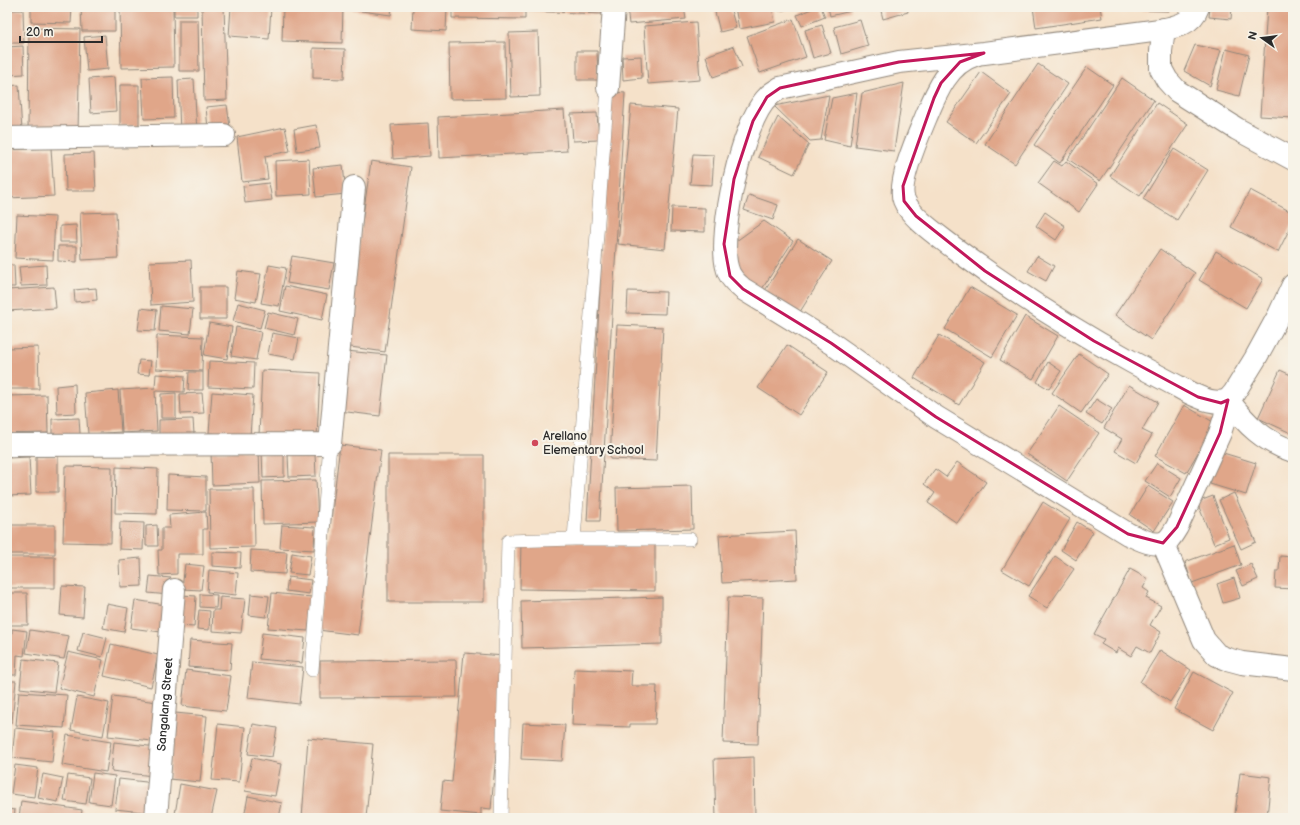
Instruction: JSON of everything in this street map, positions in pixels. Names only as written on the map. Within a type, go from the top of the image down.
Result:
[{"type":"street","points":[[608,88],[614,7]]},
{"type":"street","points":[[1198,7],[1193,16],[1186,22],[1164,29],[984,53],[899,62],[780,88],[767,97],[753,121],[743,148],[734,179],[727,214],[724,244],[727,267],[730,276],[735,283],[743,289],[831,343],[943,421],[1128,534],[1152,543],[1162,543],[1170,537],[1177,527],[1220,433],[1228,400]]},
{"type":"street","points":[[1164,29],[1160,51],[1161,69],[1167,80],[1177,91],[1237,129],[1293,159]]},
{"type":"street","points":[[984,53],[972,56],[960,62],[942,83],[934,98],[914,148],[905,175],[902,194],[908,208],[929,228],[985,271],[1094,341],[1198,397],[1221,403],[1228,400],[1234,393],[1255,359],[1279,315],[1293,285]]},
{"type":"street","points":[[7,138],[224,135]]},
{"type":"street","points":[[7,445],[330,444],[354,187]]},
{"type":"street","points":[[1228,400],[1242,418],[1262,436],[1284,448],[1293,451]]},
{"type":"street","points":[[1162,543],[1204,640],[1217,655],[1242,663],[1293,669]]},
{"type":"street","name":"Sangalang Street","points":[[156,818],[174,590]]},
{"type":"lane","points":[[574,539],[608,88]]},
{"type":"lane","points":[[312,670],[330,444]]},
{"type":"lane","points":[[501,818],[508,541],[574,539],[690,539]]},
{"type":"highlighted area","points":[[984,53],[960,62],[941,83],[934,98],[903,186],[904,201],[916,216],[985,271],[1094,341],[1198,397],[1221,403],[1228,400],[1220,433],[1177,527],[1163,543],[1128,534],[936,417],[831,343],[743,289],[730,276],[724,244],[734,179],[753,121],[767,97],[780,88],[899,62]]},
{"type":"building","points":[[31,7],[72,7],[71,23],[31,22]]},
{"type":"building","points":[[81,7],[115,7],[115,31],[82,31]]},
{"type":"building","points":[[120,7],[173,7],[174,67],[121,68]]},
{"type":"building","points":[[174,7],[197,7],[197,16],[174,16]]},
{"type":"building","points":[[202,7],[224,7],[227,100],[204,101]]},
{"type":"building","points":[[231,7],[271,7],[269,39],[229,36]]},
{"type":"building","points":[[283,7],[343,7],[342,43],[282,41]]},
{"type":"building","points":[[346,7],[392,7],[391,15],[346,9]]},
{"type":"building","points":[[413,7],[447,7],[446,31],[412,29]]},
{"type":"building","points":[[452,7],[525,7],[525,19],[452,18]]},
{"type":"building","points":[[528,7],[602,7],[602,14],[528,11]]},
{"type":"building","points":[[627,7],[684,7],[686,19],[629,24]]},
{"type":"building","points":[[730,7],[736,28],[720,32],[714,8]]},
{"type":"building","points":[[735,7],[772,7],[775,22],[739,29]]},
{"type":"building","points":[[778,7],[792,7],[793,8],[779,11]]},
{"type":"building","points":[[816,7],[821,7],[825,17],[802,26],[797,15]]},
{"type":"building","points":[[828,7],[850,7],[851,11],[830,16]]},
{"type":"building","points":[[880,7],[907,7],[908,12],[883,19]]},
{"type":"building","points":[[1033,7],[1100,7],[1102,18],[1036,28]]},
{"type":"building","points":[[1134,7],[1169,7],[1169,11],[1134,10]]},
{"type":"building","points":[[1210,7],[1232,7],[1231,19],[1209,17]]},
{"type":"building","points":[[1267,7],[1293,7],[1293,118],[1260,116]]},
{"type":"building","points":[[7,10],[23,10],[24,43],[7,43]]},
{"type":"building","points":[[793,19],[806,57],[760,73],[747,36]]},
{"type":"building","points":[[179,20],[198,20],[199,71],[179,71]]},
{"type":"building","points":[[860,20],[868,46],[841,54],[834,27]]},
{"type":"building","points":[[696,22],[700,80],[648,84],[644,26]]},
{"type":"building","points":[[822,25],[831,53],[813,58],[805,30]]},
{"type":"building","points":[[29,28],[80,29],[78,132],[28,132]]},
{"type":"building","points":[[538,32],[540,96],[511,97],[509,33]]},
{"type":"building","points":[[105,35],[108,69],[87,71],[84,37]]},
{"type":"building","points":[[505,42],[506,98],[450,99],[449,43]]},
{"type":"building","points":[[1195,45],[1221,50],[1210,86],[1184,71]]},
{"type":"building","points":[[23,46],[24,74],[7,75],[7,47]]},
{"type":"building","points":[[734,46],[742,67],[713,77],[706,56]]},
{"type":"building","points":[[313,48],[345,49],[344,79],[313,78]]},
{"type":"building","points":[[1226,49],[1249,55],[1239,96],[1216,90]]},
{"type":"building","points":[[577,51],[597,51],[598,80],[577,80]]},
{"type":"building","points":[[641,56],[642,78],[623,80],[622,57]]},
{"type":"building","points":[[1038,64],[1068,84],[1015,164],[985,144]]},
{"type":"building","points":[[1087,67],[1113,85],[1060,163],[1034,145]]},
{"type":"building","points":[[981,72],[1011,94],[976,143],[946,122]]},
{"type":"building","points":[[114,77],[116,111],[91,113],[89,79]]},
{"type":"building","points":[[173,77],[174,118],[144,119],[142,78]]},
{"type":"building","points":[[1122,78],[1154,100],[1100,181],[1068,159]]},
{"type":"building","points":[[194,79],[197,132],[180,134],[178,80]]},
{"type":"building","points":[[904,83],[894,151],[855,146],[862,93]]},
{"type":"building","points":[[19,85],[22,131],[7,132],[7,86]]},
{"type":"building","points":[[120,85],[139,85],[139,126],[120,126]]},
{"type":"building","points":[[611,92],[625,93],[600,521],[587,521]]},
{"type":"building","points":[[857,93],[850,146],[824,140],[832,98]]},
{"type":"building","points":[[829,95],[821,140],[810,141],[774,106]]},
{"type":"building","points":[[1157,103],[1188,124],[1140,196],[1110,176]]},
{"type":"building","points":[[227,105],[230,127],[208,129],[206,107]]},
{"type":"building","points":[[631,105],[678,109],[665,249],[618,244]]},
{"type":"building","points":[[564,110],[567,151],[439,158],[438,117]]},
{"type":"building","points":[[597,113],[599,140],[573,141],[571,114]]},
{"type":"building","points":[[778,117],[809,144],[794,174],[758,157]]},
{"type":"building","points":[[428,123],[430,156],[393,159],[391,125]]},
{"type":"building","points":[[316,125],[320,148],[297,151],[294,129]]},
{"type":"building","points":[[285,127],[290,151],[265,156],[268,179],[242,182],[237,137]]},
{"type":"building","points":[[51,148],[54,196],[7,198],[7,150]]},
{"type":"building","points":[[1174,149],[1208,170],[1177,220],[1143,199]]},
{"type":"building","points":[[94,153],[96,191],[66,191],[65,154]]},
{"type":"building","points":[[693,154],[714,155],[712,185],[690,184]]},
{"type":"building","points":[[309,159],[311,194],[276,196],[275,161]]},
{"type":"building","points":[[371,161],[411,167],[385,352],[344,346]]},
{"type":"building","points":[[1054,161],[1062,166],[1066,161],[1098,184],[1079,212],[1038,183]]},
{"type":"building","points":[[343,165],[346,194],[316,197],[313,168]]},
{"type":"building","points":[[269,183],[272,200],[245,203],[243,186]]},
{"type":"building","points":[[1250,190],[1293,213],[1293,222],[1278,252],[1231,227]]},
{"type":"building","points":[[749,195],[778,205],[773,220],[744,210]]},
{"type":"building","points":[[672,207],[705,208],[705,232],[671,231]]},
{"type":"building","points":[[116,212],[118,258],[82,260],[80,213]]},
{"type":"building","points":[[1045,212],[1065,226],[1056,240],[1036,226]]},
{"type":"building","points":[[17,215],[55,217],[53,260],[15,258]]},
{"type":"building","points":[[764,221],[793,241],[762,289],[740,283],[732,244]]},
{"type":"building","points":[[76,225],[77,242],[60,242],[60,226]]},
{"type":"building","points":[[798,239],[832,261],[798,315],[764,292]]},
{"type":"building","points":[[58,246],[77,246],[77,262],[58,261]]},
{"type":"building","points":[[1160,249],[1195,273],[1151,340],[1115,315]]},
{"type":"building","points":[[1216,251],[1263,279],[1246,308],[1199,280]]},
{"type":"building","points":[[292,256],[334,263],[329,290],[287,283]]},
{"type":"building","points":[[1037,256],[1054,266],[1046,281],[1028,271]]},
{"type":"building","points":[[191,260],[193,302],[151,305],[149,262]]},
{"type":"building","points":[[7,265],[14,265],[15,287],[7,287]]},
{"type":"building","points":[[46,265],[47,285],[21,286],[19,267]]},
{"type":"building","points":[[269,265],[286,268],[279,306],[261,303]]},
{"type":"building","points":[[238,271],[261,274],[256,302],[234,298]]},
{"type":"building","points":[[285,286],[327,295],[322,320],[280,311]]},
{"type":"building","points":[[54,287],[56,308],[7,311],[7,290]]},
{"type":"building","points":[[200,287],[226,287],[226,319],[200,319]]},
{"type":"building","points":[[970,287],[1017,315],[992,357],[945,329]]},
{"type":"building","points":[[96,288],[97,300],[75,302],[74,290]]},
{"type":"building","points":[[628,291],[666,292],[665,314],[627,313]]},
{"type":"building","points":[[238,303],[265,310],[260,328],[233,321]]},
{"type":"building","points":[[161,306],[193,309],[190,334],[159,331]]},
{"type":"building","points":[[141,308],[157,310],[155,331],[138,330]]},
{"type":"building","points":[[268,312],[298,319],[294,335],[264,328]]},
{"type":"building","points":[[1025,316],[1058,336],[1033,379],[1000,360]]},
{"type":"building","points":[[209,323],[232,327],[227,359],[204,355]]},
{"type":"building","points":[[617,325],[663,327],[656,461],[610,459]]},
{"type":"building","points":[[236,327],[261,332],[256,360],[231,356]]},
{"type":"building","points":[[272,333],[299,338],[295,359],[268,354]]},
{"type":"building","points":[[157,335],[203,337],[202,371],[156,369]]},
{"type":"building","points":[[939,335],[985,362],[959,405],[914,378]]},
{"type":"building","points":[[787,345],[828,372],[799,415],[758,388]]},
{"type":"building","points":[[38,347],[39,389],[7,389],[7,348]]},
{"type":"building","points":[[346,351],[387,355],[380,416],[339,411]]},
{"type":"building","points":[[1079,354],[1108,374],[1081,413],[1052,393]]},
{"type":"building","points":[[139,360],[151,361],[149,375],[137,374]]},
{"type":"building","points":[[209,361],[254,363],[253,389],[208,387]]},
{"type":"building","points":[[1048,362],[1061,371],[1049,389],[1037,382]]},
{"type":"building","points":[[262,370],[320,373],[317,438],[259,435]]},
{"type":"building","points":[[1280,370],[1293,376],[1293,434],[1258,418]]},
{"type":"building","points":[[189,372],[203,372],[203,390],[188,390]]},
{"type":"building","points":[[156,374],[185,376],[184,392],[155,391],[157,431],[122,433],[120,390],[155,388]]},
{"type":"building","points":[[75,384],[76,413],[57,414],[56,386]]},
{"type":"building","points":[[1129,385],[1158,402],[1142,430],[1152,435],[1136,463],[1115,451],[1122,439],[1104,428]]},
{"type":"building","points":[[118,390],[121,432],[88,434],[85,393]]},
{"type":"building","points":[[212,392],[253,395],[250,436],[209,433]]},
{"type":"building","points":[[176,393],[176,418],[161,418],[161,394]]},
{"type":"building","points":[[202,393],[204,413],[181,414],[180,394]]},
{"type":"building","points":[[47,395],[48,433],[7,434],[7,396]]},
{"type":"building","points":[[1096,399],[1112,409],[1102,424],[1086,414]]},
{"type":"building","points":[[1184,405],[1215,423],[1186,473],[1155,456]]},
{"type":"building","points":[[1059,406],[1099,433],[1067,481],[1027,454]]},
{"type":"building","points":[[79,418],[80,434],[52,435],[52,419]]},
{"type":"building","points":[[193,419],[194,434],[159,435],[159,420]]},
{"type":"building","points":[[340,445],[381,450],[358,635],[318,630]]},
{"type":"building","points":[[259,450],[260,483],[212,485],[211,452]]},
{"type":"building","points":[[284,452],[284,477],[263,478],[262,453]]},
{"type":"building","points":[[1220,452],[1256,463],[1246,495],[1210,484]]},
{"type":"building","points":[[315,454],[316,476],[289,477],[288,455]]},
{"type":"building","points":[[388,455],[484,455],[484,602],[388,602]]},
{"type":"building","points":[[36,456],[58,456],[58,492],[36,492]]},
{"type":"building","points":[[29,457],[31,495],[7,496],[7,458]]},
{"type":"building","points":[[957,462],[986,482],[957,523],[928,503],[935,493],[924,484],[935,469],[946,477]]},
{"type":"building","points":[[1157,463],[1181,478],[1170,497],[1145,481]]},
{"type":"building","points":[[65,466],[112,467],[111,543],[63,542]]},
{"type":"building","points":[[116,467],[158,469],[157,514],[115,513]]},
{"type":"building","points":[[168,475],[206,477],[206,511],[167,510]]},
{"type":"building","points":[[316,480],[318,522],[263,524],[262,481]]},
{"type":"building","points":[[692,486],[693,529],[617,531],[616,488]]},
{"type":"building","points":[[1148,486],[1173,502],[1154,531],[1130,515]]},
{"type":"building","points":[[209,489],[254,489],[255,547],[210,548]]},
{"type":"building","points":[[1234,493],[1256,542],[1241,549],[1219,500]]},
{"type":"building","points":[[1213,496],[1229,538],[1214,544],[1197,502]]},
{"type":"building","points":[[1043,502],[1070,519],[1029,586],[1002,570]]},
{"type":"building","points":[[206,512],[207,529],[203,529],[203,554],[177,554],[177,574],[159,575],[158,550],[162,550],[162,528],[170,528],[169,515]]},
{"type":"building","points":[[120,522],[144,523],[143,550],[119,549]]},
{"type":"building","points":[[1077,522],[1093,532],[1076,560],[1061,550]]},
{"type":"building","points":[[7,525],[55,525],[55,554],[7,554]]},
{"type":"building","points":[[157,525],[158,546],[146,546],[146,526]]},
{"type":"building","points":[[282,525],[315,527],[314,550],[280,548]]},
{"type":"building","points":[[795,531],[797,579],[722,583],[719,535]]},
{"type":"building","points":[[521,541],[655,543],[655,591],[520,589]]},
{"type":"building","points":[[1234,544],[1241,565],[1192,583],[1185,562]]},
{"type":"building","points":[[251,550],[287,552],[285,574],[250,572]]},
{"type":"building","points":[[212,552],[241,553],[240,568],[212,566]]},
{"type":"building","points":[[292,553],[311,556],[308,575],[289,573]]},
{"type":"building","points":[[1055,556],[1074,569],[1047,608],[1028,596]]},
{"type":"building","points":[[1280,556],[1293,557],[1293,589],[1275,588],[1276,571],[1279,571]]},
{"type":"building","points":[[7,557],[55,557],[55,588],[7,588]]},
{"type":"building","points":[[141,558],[142,586],[120,587],[119,560]]},
{"type":"building","points":[[185,564],[204,566],[201,590],[182,589]]},
{"type":"building","points":[[1251,564],[1258,579],[1243,586],[1236,571]]},
{"type":"building","points":[[1130,569],[1148,579],[1143,588],[1149,592],[1146,598],[1161,606],[1150,625],[1161,632],[1150,653],[1137,646],[1131,656],[1118,648],[1116,653],[1101,644],[1104,639],[1094,634]]},
{"type":"building","points":[[209,570],[238,573],[236,595],[207,592]]},
{"type":"building","points":[[150,576],[171,578],[169,595],[148,593]]},
{"type":"building","points":[[288,577],[311,580],[309,594],[286,591]]},
{"type":"building","points":[[1234,578],[1240,598],[1223,603],[1217,584]]},
{"type":"building","points":[[62,586],[85,587],[83,617],[60,615]]},
{"type":"building","points":[[7,593],[27,593],[28,625],[7,625]]},
{"type":"building","points":[[272,593],[312,597],[308,631],[268,628]]},
{"type":"building","points":[[200,594],[217,595],[216,608],[200,607]]},
{"type":"building","points":[[251,594],[269,596],[266,617],[249,615]]},
{"type":"building","points":[[181,595],[196,596],[194,627],[179,626]]},
{"type":"building","points":[[220,597],[245,599],[241,633],[212,631],[213,610],[219,610]]},
{"type":"building","points":[[662,597],[662,644],[522,648],[521,601]]},
{"type":"building","points":[[728,597],[763,598],[758,744],[723,743]]},
{"type":"building","points":[[135,600],[165,605],[161,632],[131,628]]},
{"type":"building","points":[[107,604],[128,608],[124,632],[103,628]]},
{"type":"building","points":[[199,610],[210,611],[209,630],[197,629]]},
{"type":"building","points":[[12,629],[27,631],[24,656],[17,655],[16,675],[7,675],[7,633],[12,633]]},
{"type":"building","points":[[30,630],[69,636],[64,659],[26,653]]},
{"type":"building","points":[[83,632],[107,638],[102,657],[78,651]]},
{"type":"building","points":[[262,633],[305,638],[302,663],[259,659]]},
{"type":"building","points":[[190,640],[232,643],[230,670],[188,667]]},
{"type":"building","points":[[111,644],[158,655],[151,687],[104,676]]},
{"type":"building","points":[[1160,650],[1191,670],[1170,702],[1140,682]]},
{"type":"building","points":[[68,652],[103,660],[94,697],[59,688]]},
{"type":"building","points":[[464,653],[505,656],[491,809],[481,808],[481,815],[440,811],[443,781],[452,782]]},
{"type":"building","points":[[23,659],[58,663],[54,692],[20,688]]},
{"type":"building","points":[[456,660],[457,697],[320,698],[320,661]]},
{"type":"building","points":[[252,662],[303,667],[299,704],[248,698]]},
{"type":"building","points":[[574,669],[632,671],[631,686],[657,686],[655,724],[630,724],[630,727],[572,725]]},
{"type":"building","points":[[186,670],[231,676],[226,711],[182,706]]},
{"type":"building","points":[[1194,672],[1233,693],[1213,730],[1174,709]]},
{"type":"building","points":[[7,681],[16,681],[12,722],[7,722]]},
{"type":"building","points":[[19,692],[67,695],[64,728],[16,725]]},
{"type":"building","points":[[113,696],[157,702],[152,741],[108,736]]},
{"type":"building","points":[[77,697],[109,703],[103,736],[71,730]]},
{"type":"building","points":[[175,713],[207,716],[200,782],[169,779]]},
{"type":"building","points":[[523,723],[565,725],[562,761],[521,759]]},
{"type":"building","points":[[218,724],[245,727],[239,782],[212,780]]},
{"type":"building","points":[[253,724],[277,728],[272,757],[248,754]]},
{"type":"building","points":[[15,728],[55,732],[52,762],[12,758]]},
{"type":"building","points":[[67,735],[111,742],[106,772],[62,765]]},
{"type":"building","points":[[308,738],[373,744],[366,818],[302,818]]},
{"type":"building","points":[[114,742],[157,747],[153,776],[111,771]]},
{"type":"building","points":[[754,757],[755,818],[716,818],[714,759]]},
{"type":"building","points":[[252,758],[281,764],[275,796],[245,791]]},
{"type":"building","points":[[15,765],[38,768],[34,797],[11,794]]},
{"type":"building","points":[[93,773],[115,776],[111,805],[89,802]]},
{"type":"building","points":[[1240,773],[1271,777],[1267,817],[1235,814]]},
{"type":"building","points":[[43,774],[63,778],[58,802],[38,798]]},
{"type":"building","points":[[68,775],[90,778],[86,804],[64,801]]},
{"type":"building","points":[[119,779],[155,783],[151,813],[115,809]]},
{"type":"building","points":[[180,784],[217,791],[211,818],[194,818],[175,814]]},
{"type":"building","points":[[248,796],[282,803],[279,818],[244,818]]},
{"type":"building","points":[[21,801],[82,810],[81,818],[19,818]]},
{"type":"building","points":[[7,809],[15,810],[14,818],[7,818]]},
{"type":"building","points":[[86,814],[114,817],[114,818],[86,818]]},
{"type":"place","name":"Arellano Elementary School","points":[[535,443]]}]
